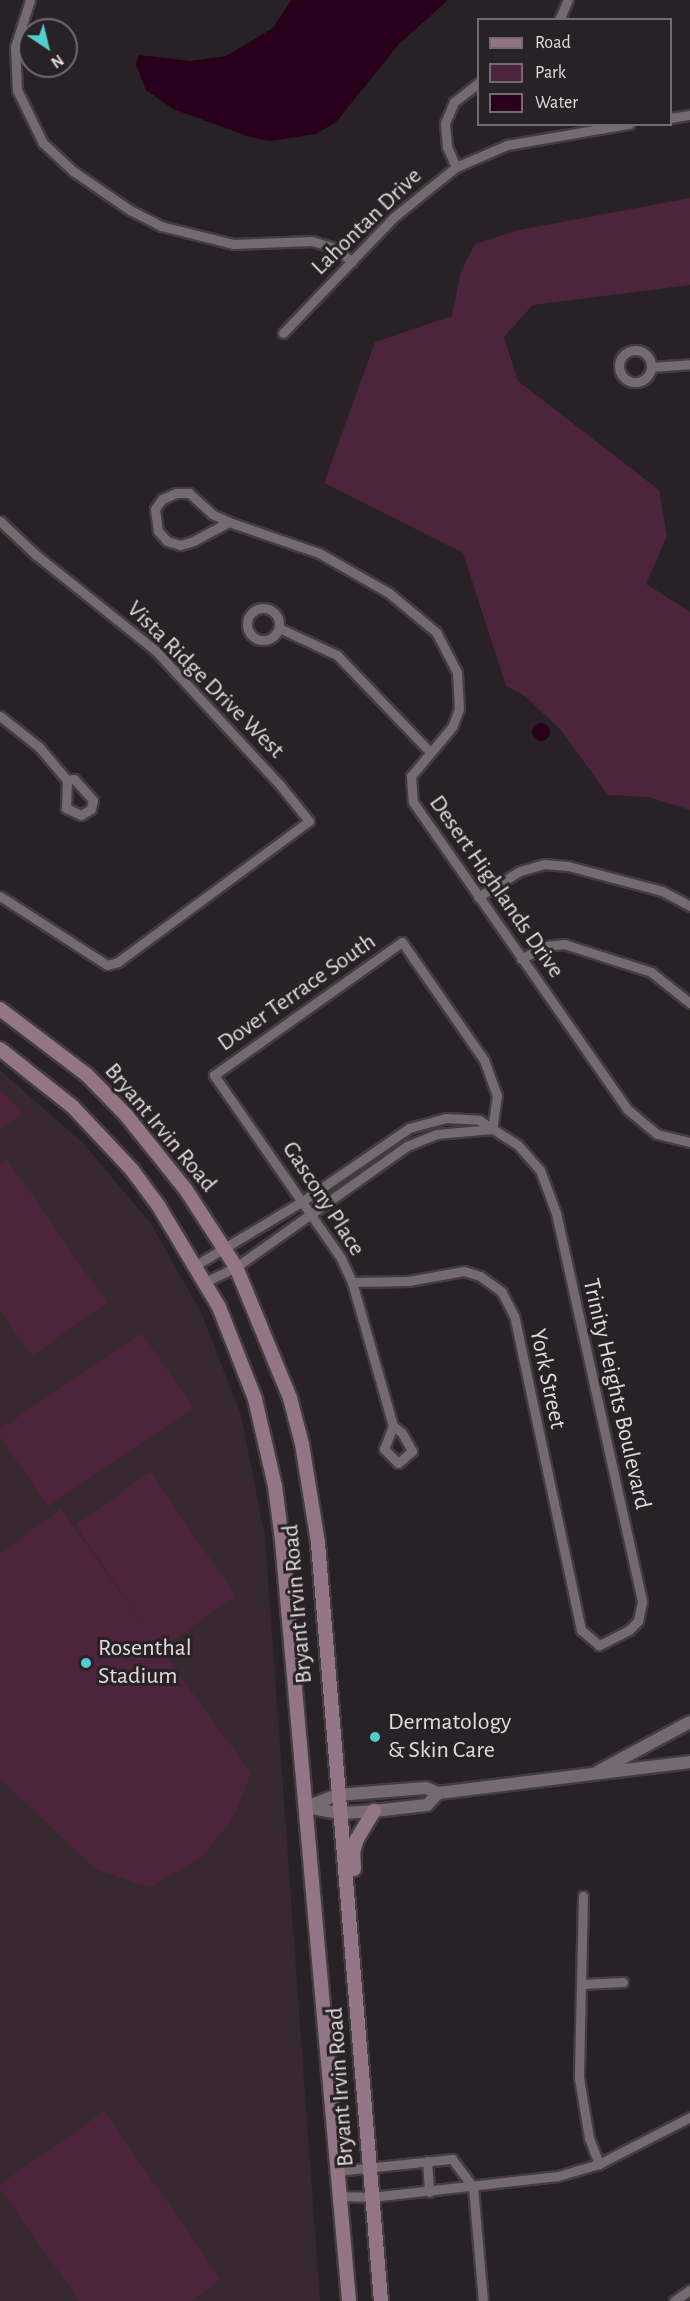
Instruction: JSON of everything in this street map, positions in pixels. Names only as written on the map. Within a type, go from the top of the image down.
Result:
[{"type":"main road","name":"Bryant Irvin Road","points":[[0,1009],[87,1075],[126,1114],[186,1190],[236,1267],[279,1371],[302,1444],[318,1543],[337,1795],[353,1934],[370,2197],[381,2301]]},
{"type":"main road","name":"Bryant Irvin Road","points":[[0,1049],[66,1100],[99,1133],[158,1205],[196,1265],[239,1354],[274,1476],[306,1807],[348,2301]]},
{"type":"main road","points":[[353,1934],[358,1911],[353,1852],[374,1811]]},
{"type":"street","points":[[30,0],[18,25],[15,47],[18,90],[43,143],[73,171],[130,210],[161,226],[233,244],[312,241],[335,248],[352,262]]},
{"type":"street","points":[[560,18],[568,0]]},
{"type":"street","points":[[456,168],[447,147],[445,123],[454,102],[477,83]]},
{"type":"street","points":[[672,118],[690,115]]},
{"type":"street","name":"Lahontan Drive","points":[[283,333],[394,217],[456,168],[507,144],[618,126]]},
{"type":"street","points":[[651,367],[690,364]]},
{"type":"street","name":"Desert Highlands Drive","points":[[229,522],[180,545],[167,541],[158,531],[155,509],[162,499],[189,493],[212,514],[229,522],[319,553],[389,593],[436,633],[457,672],[460,691],[452,727],[411,776],[412,802],[632,1115],[657,1134],[690,1142]]},
{"type":"street","name":"Vista Ridge Drive West","points":[[0,521],[34,554],[116,615],[163,658],[280,785],[309,822],[302,830],[118,963],[108,965],[0,896]]},
{"type":"street","points":[[279,628],[337,656],[429,752]]},
{"type":"street","points":[[0,716],[39,747],[67,780]]},
{"type":"street","points":[[478,897],[520,871],[544,864],[568,866],[662,891],[690,906]]},
{"type":"street","name":"Dover Terrace South","points":[[214,1075],[402,942],[484,1060],[497,1095],[492,1129]]},
{"type":"street","points":[[521,959],[545,945],[564,944],[651,972],[690,1003]]},
{"type":"street","name":"Gascony Place","points":[[214,1075],[304,1200],[352,1282],[393,1426]]},
{"type":"street","name":"Trinity Heights Boulevard","points":[[196,1265],[225,1250],[304,1200],[409,1128],[461,1118],[479,1120],[531,1157],[548,1185],[642,1602],[638,1621],[609,1643],[592,1642],[581,1630]]},
{"type":"street","points":[[205,1282],[236,1267],[413,1143],[437,1134],[492,1129]]},
{"type":"street","name":"York Street","points":[[352,1282],[408,1281],[464,1271],[480,1276],[502,1292],[514,1316],[581,1630]]},
{"type":"street","points":[[592,1775],[690,1722]]},
{"type":"street","points":[[306,1807],[337,1795],[426,1788],[438,1793],[690,1762]]},
{"type":"street","points":[[306,1807],[339,1813],[374,1811],[427,1805],[438,1793]]},
{"type":"street","points":[[583,1896],[579,2078],[589,2138],[599,2164]]},
{"type":"street","points":[[581,1984],[623,1982]]},
{"type":"street","points":[[340,2196],[370,2197],[429,2192],[558,2176],[599,2164],[690,2117]]},
{"type":"street","points":[[337,2171],[452,2159],[473,2187],[483,2301]]},
{"type":"street","points":[[427,2161],[429,2192]]},
{"type":"street","points":[[674,2301],[690,2290]]},
{"type":"shaded area","points":[[0,1070],[84,1144],[151,1224],[201,1312],[241,1415],[265,1537],[320,2301],[0,2301]]},
{"type":"green space","points":[[690,198],[690,285],[533,305],[504,337],[518,381],[659,490],[667,536],[646,584],[690,612],[690,810],[648,797],[608,795],[560,729],[526,697],[506,686],[463,553],[324,483],[375,342],[452,316],[461,271],[475,244],[519,230]]},
{"type":"green space","points":[[0,1089],[23,1114],[0,1130]]},
{"type":"green space","points":[[7,1159],[107,1303],[32,1356],[0,1310],[0,1164]]},
{"type":"green space","points":[[142,1333],[193,1408],[48,1507],[0,1437],[0,1429]]},
{"type":"green space","name":"Rosenthal Stadium","points":[[150,1472],[236,1596],[161,1649],[251,1773],[233,1819],[200,1859],[149,1888],[95,1869],[0,1779],[0,1553],[61,1509],[150,1633],[75,1525]]},
{"type":"green space","points":[[104,2111],[221,2279],[191,2301],[79,2301],[0,2189],[0,2184]]},
{"type":"water","points":[[291,0],[448,0],[399,44],[336,122],[316,134],[270,141],[250,137],[173,109],[146,90],[136,65],[139,55],[190,61],[226,56],[273,28]]},
{"type":"water","points":[[541,723],[547,726],[550,732],[547,738],[541,741],[535,738],[532,732],[535,726]]},
{"type":"place","name":"Rosenthal Stadium","points":[[86,1663]]},
{"type":"place","name":"Dermatology & Skin Care","points":[[375,1737]]}]
